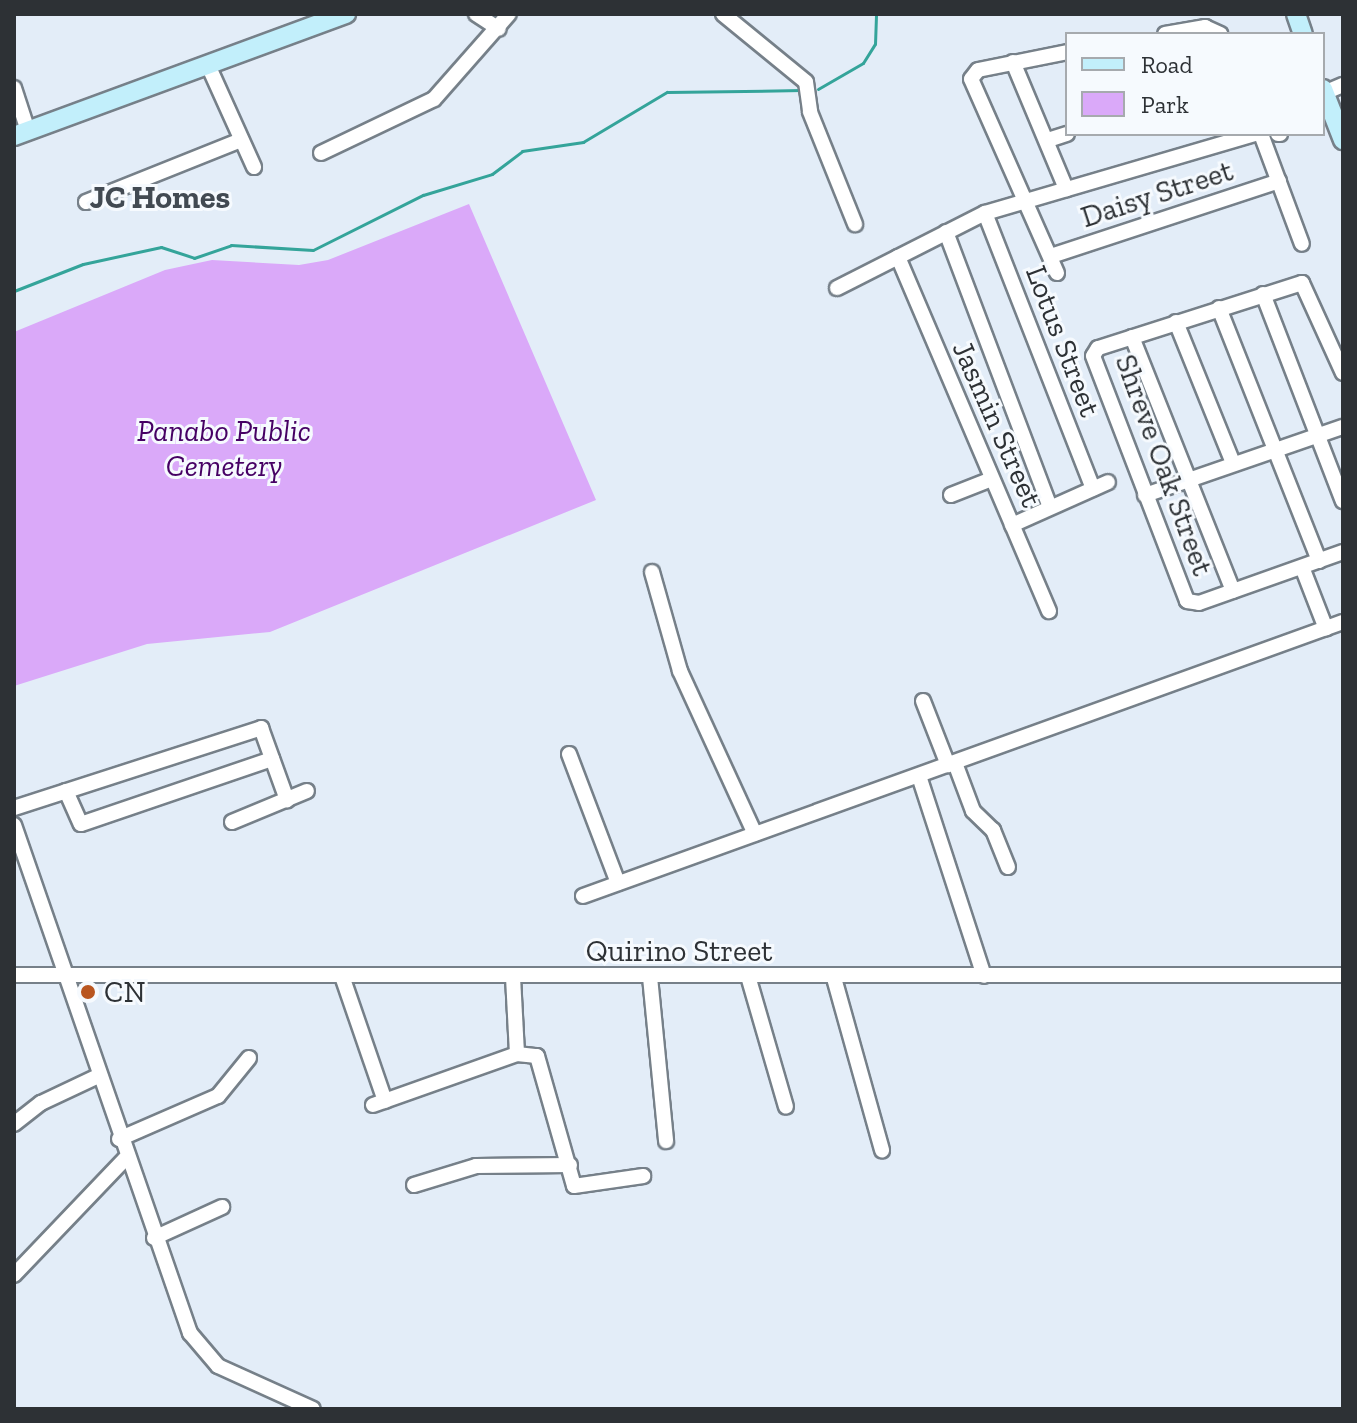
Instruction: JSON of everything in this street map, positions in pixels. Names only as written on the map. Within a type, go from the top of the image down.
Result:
[{"type":"main road","points":[[21,134],[334,16]]},
{"type":"main road","points":[[1325,102],[1343,140]]},
{"type":"street","points":[[476,14],[499,29]]},
{"type":"street","points":[[321,153],[434,99],[499,29],[509,14]]},
{"type":"street","points":[[723,14],[806,82],[810,112],[855,224]]},
{"type":"street","points":[[1176,32],[1205,27],[1216,32]]},
{"type":"street","points":[[1057,273],[1027,200],[972,86],[973,74],[1013,62],[1064,53]]},
{"type":"street","points":[[1013,62],[1066,189]]},
{"type":"street","points":[[208,65],[254,167]]},
{"type":"street","points":[[1325,102],[1343,85]]},
{"type":"street","points":[[14,88],[21,134]]},
{"type":"street","points":[[1048,140],[1065,135]]},
{"type":"street","points":[[837,288],[985,213],[1252,136]]},
{"type":"street","points":[[1260,136],[1302,244]]},
{"type":"street","points":[[86,202],[241,140]]},
{"type":"street","name":"Daisy Street","points":[[1051,256],[1279,181]]},
{"type":"street","name":"Lotus Street","points":[[985,213],[1093,489]]},
{"type":"street","points":[[946,232],[1050,507]]},
{"type":"street","name":"Jasmin Street","points":[[898,257],[989,480],[1049,611]]},
{"type":"street","points":[[1343,373],[1309,290],[1297,283],[1132,337],[1233,591],[1343,552]]},
{"type":"street","points":[[1263,294],[1343,501]]},
{"type":"street","points":[[1219,308],[1319,561]]},
{"type":"street","points":[[1176,322],[1233,463]]},
{"type":"street","name":"Shreve Oak Street","points":[[1132,337],[1098,348],[1093,361],[1187,601],[1195,604],[1233,591]]},
{"type":"street","points":[[1145,495],[1343,427]]},
{"type":"street","points":[[951,495],[989,480]]},
{"type":"street","points":[[1012,525],[1108,482]]},
{"type":"street","points":[[1302,567],[1326,629]]},
{"type":"street","points":[[652,572],[680,671],[755,834]]},
{"type":"street","points":[[583,896],[1343,622]]},
{"type":"street","points":[[923,701],[973,811],[993,830],[1008,867]]},
{"type":"street","points":[[14,808],[261,728],[287,800]]},
{"type":"street","points":[[569,754],[618,883]]},
{"type":"street","points":[[66,791],[81,824],[272,759]]},
{"type":"street","points":[[919,776],[984,976]]},
{"type":"street","points":[[232,822],[307,791]]},
{"type":"street","points":[[14,825],[125,1159],[182,1318],[207,1356],[302,1407]]},
{"type":"street","name":"Quirino Street","points":[[14,975],[834,978],[1343,975]]},
{"type":"street","points":[[342,976],[379,1103],[517,1054],[537,1056],[544,1065],[570,1165],[571,1183],[579,1187],[643,1176]]},
{"type":"street","points":[[748,976],[786,1107]]},
{"type":"street","points":[[513,977],[517,1054]]},
{"type":"street","points":[[650,977],[666,1141]]},
{"type":"street","points":[[834,978],[882,1150]]},
{"type":"street","points":[[119,1139],[218,1096],[249,1058]]},
{"type":"street","points":[[14,1124],[41,1103],[98,1076]]},
{"type":"street","points":[[14,1275],[125,1159]]},
{"type":"street","points":[[414,1185],[476,1166],[570,1165]]},
{"type":"street","points":[[154,1238],[222,1207]]},
{"type":"green space","name":"Panabo Public Cemetery","points":[[469,204],[596,500],[270,632],[147,644],[14,686],[14,332],[165,270],[212,260],[299,265],[328,260]]},
{"type":"waterway","points":[[818,89],[863,63],[875,44],[876,14]]},
{"type":"waterway","points":[[14,291],[83,264],[161,247],[194,258],[231,245],[313,250],[423,195],[492,174],[522,151],[583,142],[667,92],[802,90]]},
{"type":"place","name":"CN","points":[[88,992]]},
{"type":"district","name":"JC Homes","points":[[160,197]]}]
